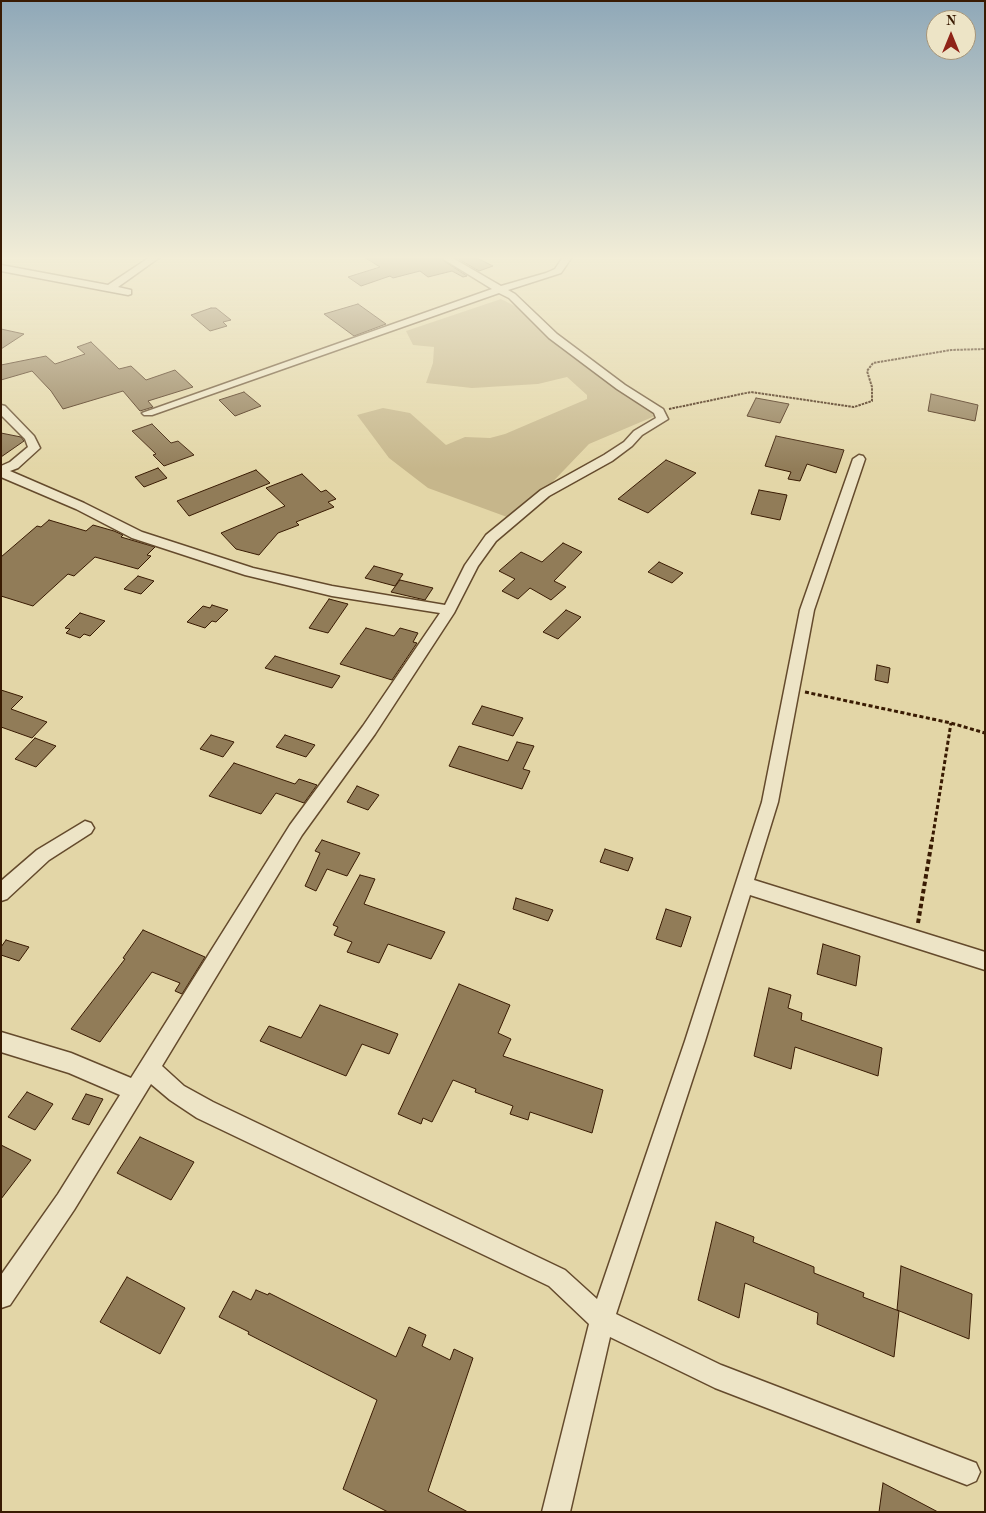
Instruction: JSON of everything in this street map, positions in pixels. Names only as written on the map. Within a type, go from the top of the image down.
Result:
[{"type":"street","points":[[148,413],[390,328]]},
{"type":"street","points":[[1,1296],[66,1202],[296,830],[369,730],[449,610],[472,565],[491,538],[546,493],[608,458],[638,434],[662,419],[659,411],[621,387],[565,346],[546,328]]},
{"type":"street","points":[[1,408],[30,438],[34,448],[14,465],[1,471]]},
{"type":"street","points":[[556,1512],[602,1320],[770,802],[807,610],[859,459]]},
{"type":"street","points":[[1,471],[80,506],[137,535],[250,572],[332,591],[449,610]]},
{"type":"street","points":[[1,893],[43,855],[84,828]]},
{"type":"street","points":[[744,884],[985,961]]},
{"type":"street","points":[[1,1042],[71,1063],[134,1090]]},
{"type":"street","points":[[148,1067],[177,1093],[205,1110],[557,1278],[602,1320],[716,1375],[967,1472]]},
{"type":"path","points":[[659,411],[751,392],[854,407],[872,401],[872,387],[867,371],[873,364],[908,356],[951,350],[985,350]]},
{"type":"path","points":[[792,689],[952,723],[985,733]]},
{"type":"path","points":[[916,939],[952,723]]},
{"type":"shaded area","points":[[416,328],[539,328],[560,348],[628,397],[651,410],[655,416],[589,444],[542,493],[507,517],[428,488],[389,458],[357,415],[383,408],[410,413],[446,445],[465,437],[490,438],[505,434],[587,399],[587,395],[567,377],[538,384],[472,388],[426,383],[433,363],[434,347],[413,345],[406,331]]},
{"type":"building","points":[[206,328],[222,328],[210,331]]},
{"type":"building","points":[[343,328],[376,328],[354,336]]},
{"type":"building","points":[[1,329],[24,334],[1,349]]},
{"type":"building","points":[[91,342],[119,369],[131,366],[146,380],[175,370],[193,387],[148,401],[153,407],[140,411],[123,391],[63,409],[51,391],[32,371],[1,380],[1,365],[46,356],[55,364],[85,354],[77,347]]},
{"type":"building","points":[[244,392],[261,406],[235,416],[219,400]]},
{"type":"building","points":[[931,394],[978,405],[975,421],[928,411]]},
{"type":"building","points":[[756,398],[789,404],[780,423],[747,416]]},
{"type":"building","points":[[152,424],[171,443],[178,441],[194,455],[164,466],[153,455],[156,454],[132,431]]},
{"type":"building","points":[[1,433],[21,437],[24,441],[1,457]]},
{"type":"building","points":[[776,436],[844,450],[836,473],[807,464],[800,481],[788,479],[791,472],[765,466]]},
{"type":"building","points":[[666,460],[696,473],[648,513],[618,499]]},
{"type":"building","points":[[158,468],[167,478],[144,487],[135,477]]},
{"type":"building","points":[[256,470],[270,483],[189,516],[177,501]]},
{"type":"building","points":[[302,474],[321,492],[326,490],[336,499],[328,502],[334,507],[296,522],[299,525],[278,533],[259,555],[236,549],[221,533],[285,506],[266,488]]},
{"type":"building","points":[[759,490],[787,495],[780,520],[751,514]]},
{"type":"building","points":[[49,520],[86,531],[93,525],[123,535],[121,537],[155,547],[147,555],[151,556],[138,569],[95,557],[74,576],[68,574],[33,606],[1,596],[1,557],[37,526],[41,527]]},
{"type":"building","points":[[563,543],[582,552],[554,581],[566,587],[551,600],[530,588],[518,599],[502,591],[515,579],[499,571],[521,552],[542,562]]},
{"type":"building","points":[[659,562],[683,573],[672,583],[648,572]]},
{"type":"building","points":[[374,566],[403,574],[395,586],[365,578]]},
{"type":"building","points":[[138,576],[154,581],[141,594],[124,589]]},
{"type":"building","points":[[400,580],[433,588],[425,600],[391,592]]},
{"type":"building","points":[[329,599],[348,604],[328,633],[309,628]]},
{"type":"building","points":[[212,605],[228,610],[216,622],[212,621],[205,628],[187,622],[203,606],[210,608]]},
{"type":"building","points":[[566,610],[581,617],[558,639],[543,632]]},
{"type":"building","points":[[80,613],[105,621],[90,636],[84,634],[80,638],[66,633],[70,629],[65,628]]},
{"type":"building","points":[[366,628],[394,636],[400,628],[418,633],[413,642],[417,643],[392,680],[340,664]]},
{"type":"building","points":[[275,656],[340,676],[332,688],[265,668]]},
{"type":"building","points":[[877,665],[890,668],[888,683],[875,680]]},
{"type":"building","points":[[1,690],[23,697],[11,709],[47,722],[32,738],[1,727]]},
{"type":"building","points":[[482,706],[523,718],[513,736],[472,724]]},
{"type":"building","points":[[211,735],[234,742],[223,757],[200,749]]},
{"type":"building","points":[[285,735],[315,745],[306,757],[276,747]]},
{"type":"building","points":[[35,738],[56,746],[36,767],[15,759]]},
{"type":"building","points":[[517,742],[534,746],[523,769],[530,771],[522,789],[449,766],[459,746],[508,761]]},
{"type":"building","points":[[234,763],[295,784],[299,779],[317,785],[304,803],[276,793],[261,814],[209,796]]},
{"type":"building","points":[[357,786],[379,795],[368,810],[347,802]]},
{"type":"building","points":[[322,840],[360,853],[347,876],[327,869],[316,891],[305,886],[320,853],[315,851]]},
{"type":"building","points":[[605,849],[633,858],[628,871],[600,862]]},
{"type":"building","points":[[360,875],[375,879],[364,904],[445,932],[431,959],[388,944],[379,963],[347,952],[352,942],[334,935],[338,927],[333,925]]},
{"type":"building","points":[[516,898],[553,910],[548,921],[513,909]]},
{"type":"building","points":[[666,909],[691,917],[681,947],[656,939]]},
{"type":"building","points":[[143,930],[205,957],[182,994],[175,991],[180,983],[152,972],[100,1042],[71,1029],[125,959],[123,958]]},
{"type":"building","points":[[6,940],[29,947],[19,961],[1,955],[1,947]]},
{"type":"building","points":[[823,944],[860,956],[856,986],[817,974]]},
{"type":"building","points":[[459,984],[510,1005],[498,1033],[511,1039],[503,1056],[603,1090],[592,1133],[530,1112],[528,1120],[510,1114],[513,1106],[475,1092],[476,1089],[453,1080],[432,1122],[423,1118],[421,1124],[398,1114]]},
{"type":"building","points":[[769,988],[791,995],[788,1008],[802,1013],[801,1020],[882,1048],[878,1076],[795,1047],[791,1069],[754,1056]]},
{"type":"building","points":[[320,1005],[398,1034],[389,1054],[362,1044],[346,1076],[260,1041],[269,1026],[301,1038]]},
{"type":"building","points":[[27,1092],[53,1104],[35,1130],[8,1117]]},
{"type":"building","points":[[86,1094],[103,1099],[89,1125],[72,1119]]},
{"type":"building","points":[[140,1137],[194,1162],[171,1200],[117,1173]]},
{"type":"building","points":[[1,1145],[31,1160],[1,1199]]},
{"type":"building","points":[[716,1222],[754,1237],[753,1242],[814,1267],[814,1273],[864,1293],[863,1297],[899,1311],[894,1357],[817,1324],[818,1313],[745,1283],[739,1318],[698,1300]]},
{"type":"building","points":[[901,1266],[972,1294],[969,1339],[897,1310]]},
{"type":"building","points":[[127,1277],[185,1308],[160,1354],[100,1322]]},
{"type":"building","points":[[256,1290],[268,1295],[269,1293],[396,1357],[409,1327],[426,1335],[422,1346],[450,1360],[454,1349],[473,1358],[428,1491],[468,1512],[388,1512],[343,1489],[377,1400],[248,1334],[249,1332],[219,1317],[233,1291],[251,1300]]},
{"type":"building","points":[[883,1483],[938,1512],[879,1512]]}]
